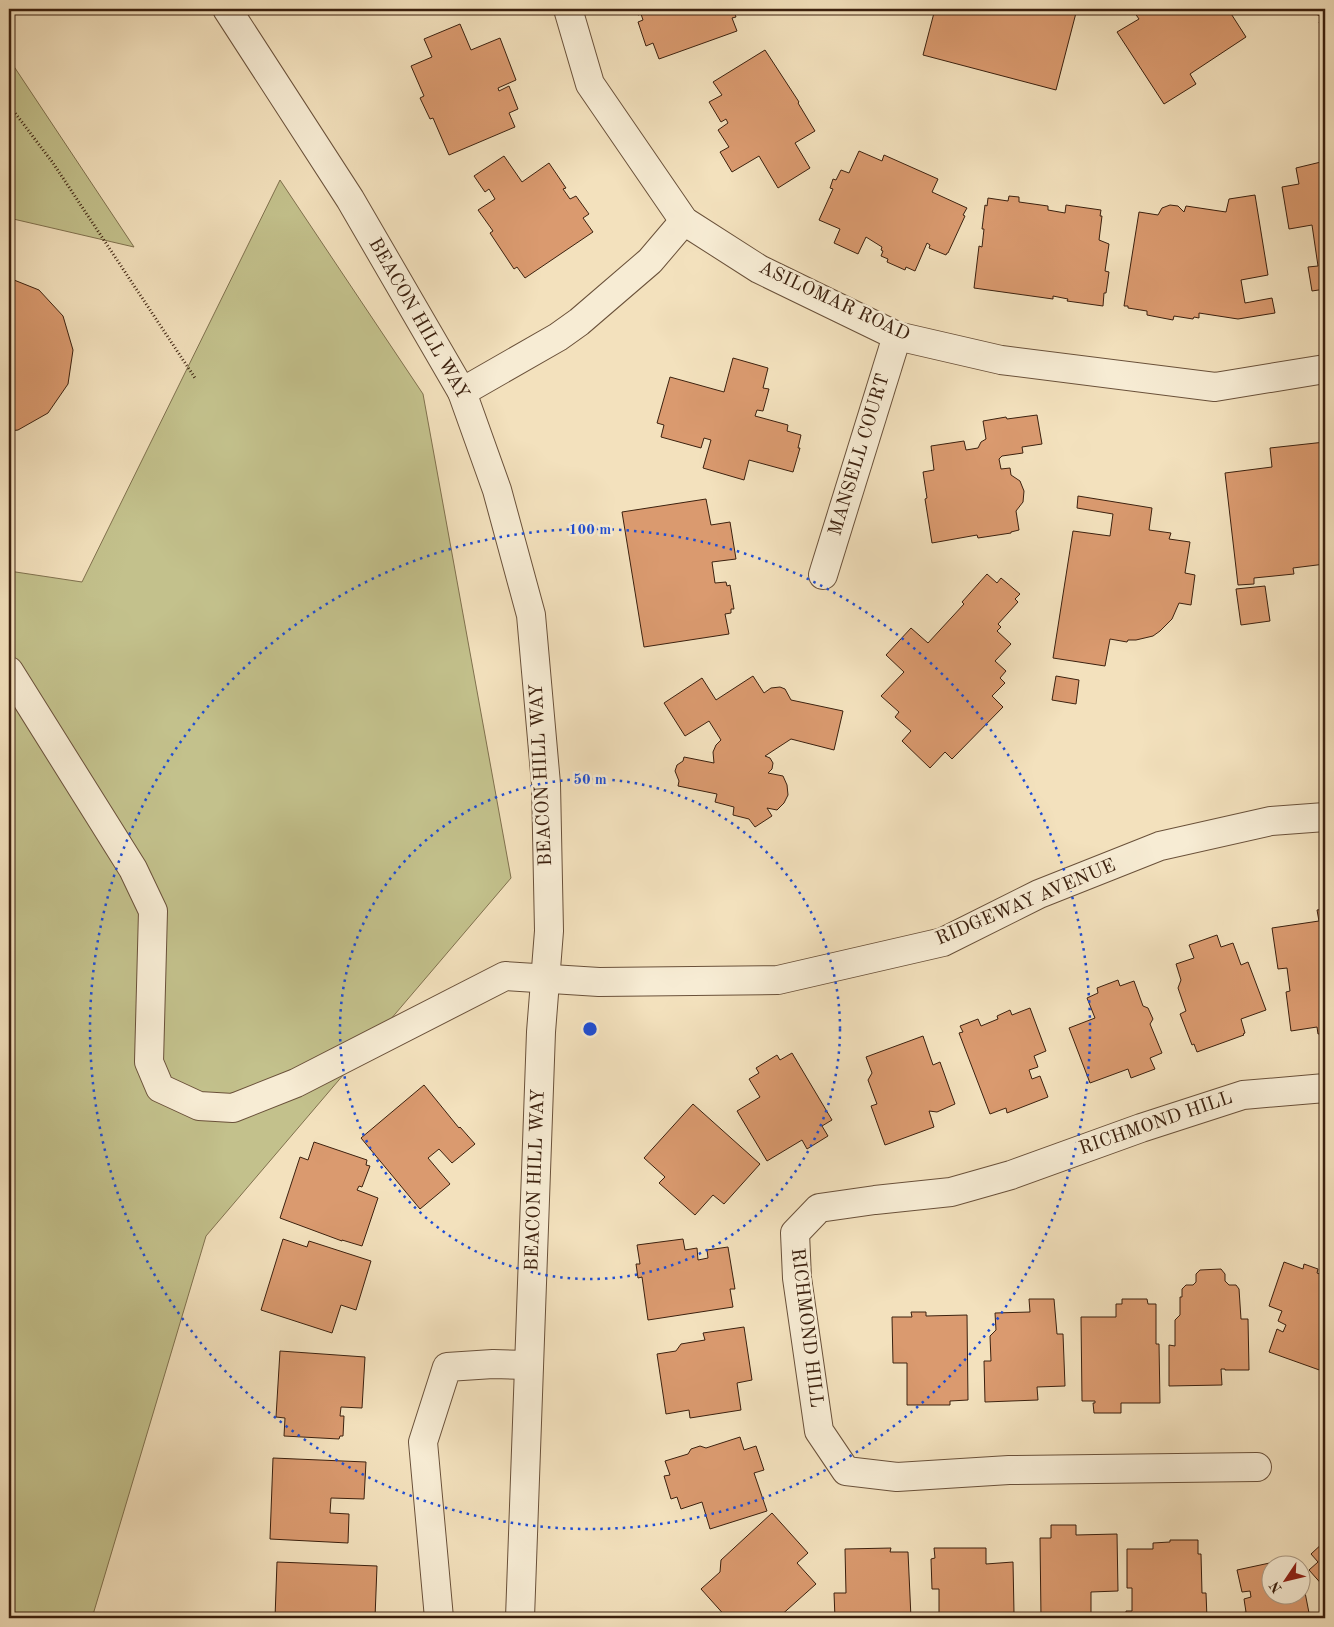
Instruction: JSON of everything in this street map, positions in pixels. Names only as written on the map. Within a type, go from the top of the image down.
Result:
[{"type":"street","name":"BEACON HILL WAY","points":[[227,9],[350,199],[462,392],[497,490],[531,615],[546,784],[549,931],[541,1032],[520,1618]]},
{"type":"street","name":"ASILOMAR ROAD","points":[[568,9],[590,84],[684,221],[759,269],[897,336],[1001,360],[1215,387],[1325,369]]},
{"type":"street","points":[[462,392],[558,337],[579,322],[650,261],[684,221]]},
{"type":"street","name":"MANSELL COURT","points":[[823,575],[897,336]]},
{"type":"street","name":"RIDGEWAY AVENUE","points":[[9,671],[133,869],[153,910],[149,1062],[160,1088],[199,1106],[233,1108],[296,1083],[505,976],[600,982],[778,980],[943,942],[1039,894],[1160,846],[1271,821],[1325,818]]},
{"type":"street","name":"RICHMOND HILL","points":[[1257,1467],[1009,1470],[897,1477],[846,1471],[819,1431],[797,1278],[794,1233],[819,1208],[951,1192],[1010,1175],[1141,1128],[1243,1095],[1325,1088]]},
{"type":"street","points":[[439,1618],[423,1442],[447,1366],[529,1365]]},
{"type":"path","points":[[9,105],[53,163],[195,378]]},
{"type":"shaded area","points":[[9,59],[134,247],[9,218]]},
{"type":"shaded area","points":[[280,180],[423,394],[511,878],[206,1236],[92,1618],[9,1618],[9,571],[82,582]]},
{"type":"building","points":[[637,9],[733,9],[736,17],[732,18],[737,31],[659,59],[653,43],[646,46],[638,22],[643,20],[641,14],[638,15]]},
{"type":"building","points":[[935,9],[1077,9],[1056,90],[923,55]]},
{"type":"building","points":[[1132,9],[1228,9],[1246,37],[1190,74],[1196,84],[1164,104],[1117,32],[1139,19]]},
{"type":"building","points":[[1306,9],[1325,9],[1325,26],[1319,23],[1322,17]]},
{"type":"building","points":[[460,24],[471,50],[500,38],[516,80],[498,88],[499,91],[509,86],[518,109],[509,113],[515,127],[449,155],[433,118],[430,119],[420,98],[424,96],[411,66],[432,57],[424,39]]},
{"type":"building","points":[[765,50],[799,102],[815,131],[795,143],[810,168],[778,188],[759,156],[732,172],[720,152],[729,147],[718,130],[728,123],[726,119],[721,122],[709,102],[722,95],[713,82]]},
{"type":"building","points":[[859,151],[882,161],[884,155],[938,179],[932,192],[967,208],[946,255],[929,248],[930,245],[927,243],[915,271],[906,267],[905,270],[887,262],[888,259],[881,256],[882,247],[866,237],[858,254],[834,243],[840,229],[819,220],[833,189],[830,188],[833,179],[836,180],[841,170],[849,173]]},
{"type":"building","points":[[504,156],[522,182],[549,163],[566,188],[563,189],[570,199],[576,196],[589,214],[583,218],[593,232],[525,278],[517,267],[514,269],[490,233],[493,231],[478,210],[495,199],[489,189],[485,192],[474,176]]},
{"type":"building","points":[[1325,161],[1325,289],[1312,291],[1308,267],[1318,266],[1312,225],[1289,229],[1282,187],[1299,184],[1296,168]]},
{"type":"building","points":[[1255,195],[1268,275],[1241,280],[1245,303],[1272,298],[1275,313],[1238,319],[1199,313],[1199,318],[1174,316],[1173,320],[1147,315],[1147,311],[1124,306],[1139,212],[1158,215],[1162,208],[1170,205],[1178,206],[1184,212],[1186,206],[1226,212],[1229,199]]},
{"type":"building","points":[[1009,196],[1019,197],[1019,202],[1048,206],[1048,210],[1065,213],[1066,205],[1101,210],[1099,240],[1109,244],[1105,271],[1109,272],[1103,306],[1067,301],[1068,299],[1053,296],[1053,299],[974,288],[979,246],[982,247],[985,205],[987,206],[988,198],[1008,201]]},
{"type":"building","points":[[9,278],[39,290],[63,316],[73,350],[68,384],[48,413],[18,430],[9,431]]},
{"type":"building","points":[[733,358],[768,368],[763,388],[769,389],[763,411],[757,410],[755,416],[788,425],[787,431],[801,435],[798,448],[800,448],[793,472],[749,460],[744,480],[703,468],[711,440],[704,438],[701,448],[661,437],[664,425],[657,423],[670,377],[724,392]]},
{"type":"building","points":[[1037,415],[1042,444],[1022,447],[1023,453],[1002,456],[999,459],[1001,469],[1010,468],[1011,475],[1020,481],[1024,491],[1023,502],[1016,511],[1019,530],[978,538],[977,535],[932,543],[923,472],[934,470],[931,446],[964,441],[966,450],[978,448],[981,442],[986,439],[983,421]]},
{"type":"building","points":[[1325,442],[1325,564],[1293,568],[1294,574],[1254,578],[1254,584],[1238,585],[1225,473],[1272,467],[1270,448]]},
{"type":"building","points":[[1078,496],[1152,508],[1149,530],[1171,533],[1169,539],[1190,542],[1185,573],[1195,575],[1191,605],[1179,603],[1172,619],[1153,636],[1128,640],[1127,642],[1110,639],[1105,666],[1053,658],[1073,531],[1110,536],[1113,514],[1077,508]]},
{"type":"building","points":[[706,499],[711,525],[730,522],[736,559],[712,562],[715,583],[726,582],[727,586],[730,585],[734,609],[731,609],[731,613],[725,614],[729,634],[644,647],[622,512]]},
{"type":"building","points":[[987,574],[997,583],[1001,578],[1020,594],[1015,599],[1018,602],[998,624],[1001,627],[997,631],[1011,644],[995,661],[1006,671],[1000,678],[1005,683],[992,696],[1003,707],[952,759],[945,752],[930,768],[902,741],[911,731],[895,717],[899,712],[881,696],[904,672],[886,655],[911,628],[928,643],[964,604],[962,602]]},
{"type":"building","points":[[1265,586],[1270,621],[1241,625],[1236,589]]},
{"type":"building","points":[[753,676],[764,693],[771,688],[780,687],[785,689],[791,700],[843,711],[834,750],[791,739],[765,756],[770,758],[773,763],[772,769],[768,773],[783,776],[787,785],[788,795],[784,803],[777,810],[767,808],[772,816],[755,827],[749,819],[733,815],[734,807],[715,802],[717,794],[678,786],[679,781],[675,771],[677,765],[683,761],[684,757],[714,763],[713,752],[721,740],[709,721],[685,736],[664,703],[702,678],[716,700]]},
{"type":"building","points":[[1056,676],[1079,680],[1076,704],[1052,700]]},
{"type":"building","points":[[1325,909],[1325,1033],[1318,1034],[1317,1027],[1291,1031],[1286,992],[1290,991],[1287,968],[1278,969],[1272,928],[1319,921],[1317,910]]},
{"type":"building","points":[[1217,935],[1221,947],[1233,943],[1241,965],[1248,962],[1266,1010],[1241,1019],[1244,1035],[1197,1052],[1194,1044],[1192,1045],[1180,1014],[1186,1011],[1178,988],[1181,980],[1176,964],[1194,958],[1189,945]]},
{"type":"building","points":[[1118,980],[1120,986],[1134,981],[1143,1006],[1148,1008],[1153,1019],[1150,1024],[1162,1053],[1150,1058],[1155,1069],[1131,1078],[1128,1069],[1090,1083],[1069,1028],[1095,1018],[1087,998],[1098,993],[1097,988]]},
{"type":"building","points":[[1030,1008],[1046,1051],[1034,1056],[1038,1067],[1029,1070],[1032,1079],[1040,1076],[1048,1097],[1007,1113],[1006,1108],[990,1114],[959,1033],[963,1032],[960,1026],[978,1019],[981,1026],[998,1019],[997,1016],[1010,1010],[1012,1015]]},
{"type":"building","points":[[923,1036],[933,1065],[940,1062],[955,1104],[937,1112],[929,1111],[934,1127],[885,1145],[871,1106],[877,1104],[868,1080],[872,1073],[866,1057]]},
{"type":"building","points":[[792,1053],[832,1120],[822,1126],[828,1136],[807,1149],[802,1140],[767,1161],[737,1111],[760,1097],[749,1079],[759,1073],[756,1068],[777,1055],[780,1060]]},
{"type":"building","points":[[424,1085],[459,1128],[475,1144],[452,1163],[439,1149],[428,1158],[450,1184],[420,1209],[361,1138]]},
{"type":"building","points":[[693,1104],[760,1164],[724,1204],[713,1195],[695,1215],[659,1183],[665,1177],[644,1158]]},
{"type":"building","points":[[314,1142],[367,1160],[366,1165],[370,1166],[362,1187],[359,1186],[357,1190],[378,1198],[362,1246],[342,1241],[280,1218],[300,1157],[308,1160]]},
{"type":"building","points":[[283,1239],[307,1247],[309,1241],[371,1261],[356,1310],[341,1305],[332,1333],[261,1310]]},
{"type":"building","points":[[683,1239],[685,1250],[697,1248],[698,1260],[708,1258],[707,1250],[728,1247],[735,1289],[730,1289],[733,1307],[648,1320],[642,1277],[638,1278],[636,1264],[640,1264],[637,1245]]},
{"type":"building","points":[[1284,1262],[1303,1269],[1304,1264],[1318,1269],[1317,1273],[1325,1276],[1325,1372],[1269,1352],[1277,1329],[1283,1332],[1286,1325],[1278,1321],[1282,1311],[1269,1306]]},
{"type":"building","points":[[1221,1269],[1225,1274],[1225,1281],[1229,1285],[1236,1285],[1239,1289],[1241,1319],[1248,1319],[1249,1370],[1221,1369],[1222,1385],[1169,1386],[1169,1345],[1175,1346],[1175,1320],[1180,1315],[1182,1289],[1186,1285],[1193,1285],[1196,1282],[1196,1274],[1200,1270]]},
{"type":"building","points":[[1029,1299],[1054,1299],[1057,1334],[1063,1334],[1065,1386],[1037,1387],[1038,1400],[985,1402],[984,1361],[991,1361],[990,1336],[996,1330],[995,1313],[1030,1312]]},
{"type":"building","points":[[1122,1299],[1147,1299],[1148,1304],[1156,1304],[1156,1344],[1159,1344],[1160,1403],[1121,1403],[1121,1413],[1094,1413],[1093,1403],[1095,1401],[1082,1401],[1081,1317],[1116,1317],[1116,1304],[1122,1304]]},
{"type":"building","points":[[911,1312],[926,1312],[926,1316],[967,1315],[968,1400],[950,1401],[950,1405],[907,1405],[907,1363],[893,1363],[892,1317],[912,1317]]},
{"type":"building","points":[[744,1327],[752,1380],[737,1383],[741,1410],[690,1418],[689,1410],[666,1414],[657,1354],[676,1351],[681,1344],[705,1340],[703,1333]]},
{"type":"building","points":[[280,1351],[365,1357],[362,1408],[341,1407],[340,1416],[344,1416],[343,1436],[340,1436],[339,1439],[284,1436],[285,1418],[276,1417]]},
{"type":"building","points":[[740,1437],[744,1450],[756,1446],[764,1470],[754,1473],[767,1511],[710,1529],[702,1502],[681,1509],[677,1497],[671,1499],[664,1476],[670,1475],[665,1461],[688,1454],[691,1449],[700,1446],[706,1448]]},
{"type":"building","points":[[273,1458],[366,1462],[364,1499],[331,1498],[330,1513],[349,1514],[348,1543],[270,1539]]},
{"type":"building","points":[[772,1513],[808,1553],[797,1563],[816,1584],[778,1618],[773,1612],[766,1618],[727,1618],[701,1589],[720,1572],[721,1560]]},
{"type":"building","points":[[1051,1525],[1076,1525],[1076,1535],[1117,1534],[1118,1591],[1091,1592],[1091,1614],[1079,1614],[1079,1618],[1041,1618],[1040,1538],[1051,1538]]},
{"type":"building","points":[[1170,1540],[1198,1540],[1198,1554],[1201,1554],[1202,1593],[1206,1593],[1207,1618],[1126,1618],[1126,1611],[1132,1611],[1132,1588],[1127,1588],[1127,1549],[1153,1549],[1153,1543],[1170,1542]]},
{"type":"building","points":[[1325,1541],[1325,1588],[1312,1573],[1312,1567],[1318,1562],[1311,1554]]},
{"type":"building","points":[[891,1548],[890,1552],[908,1552],[911,1618],[835,1618],[834,1593],[846,1593],[845,1549]]},
{"type":"building","points":[[934,1548],[986,1548],[986,1564],[1013,1562],[1014,1613],[1006,1613],[1006,1618],[944,1618],[939,1614],[939,1589],[932,1589],[931,1559],[935,1558]]},
{"type":"building","points":[[277,1562],[377,1566],[375,1618],[275,1618]]},
{"type":"building","points":[[1262,1565],[1262,1604],[1307,1604],[1310,1618],[1232,1618],[1232,1615],[1246,1612],[1244,1599],[1251,1597],[1250,1591],[1242,1592],[1237,1570]]}]
